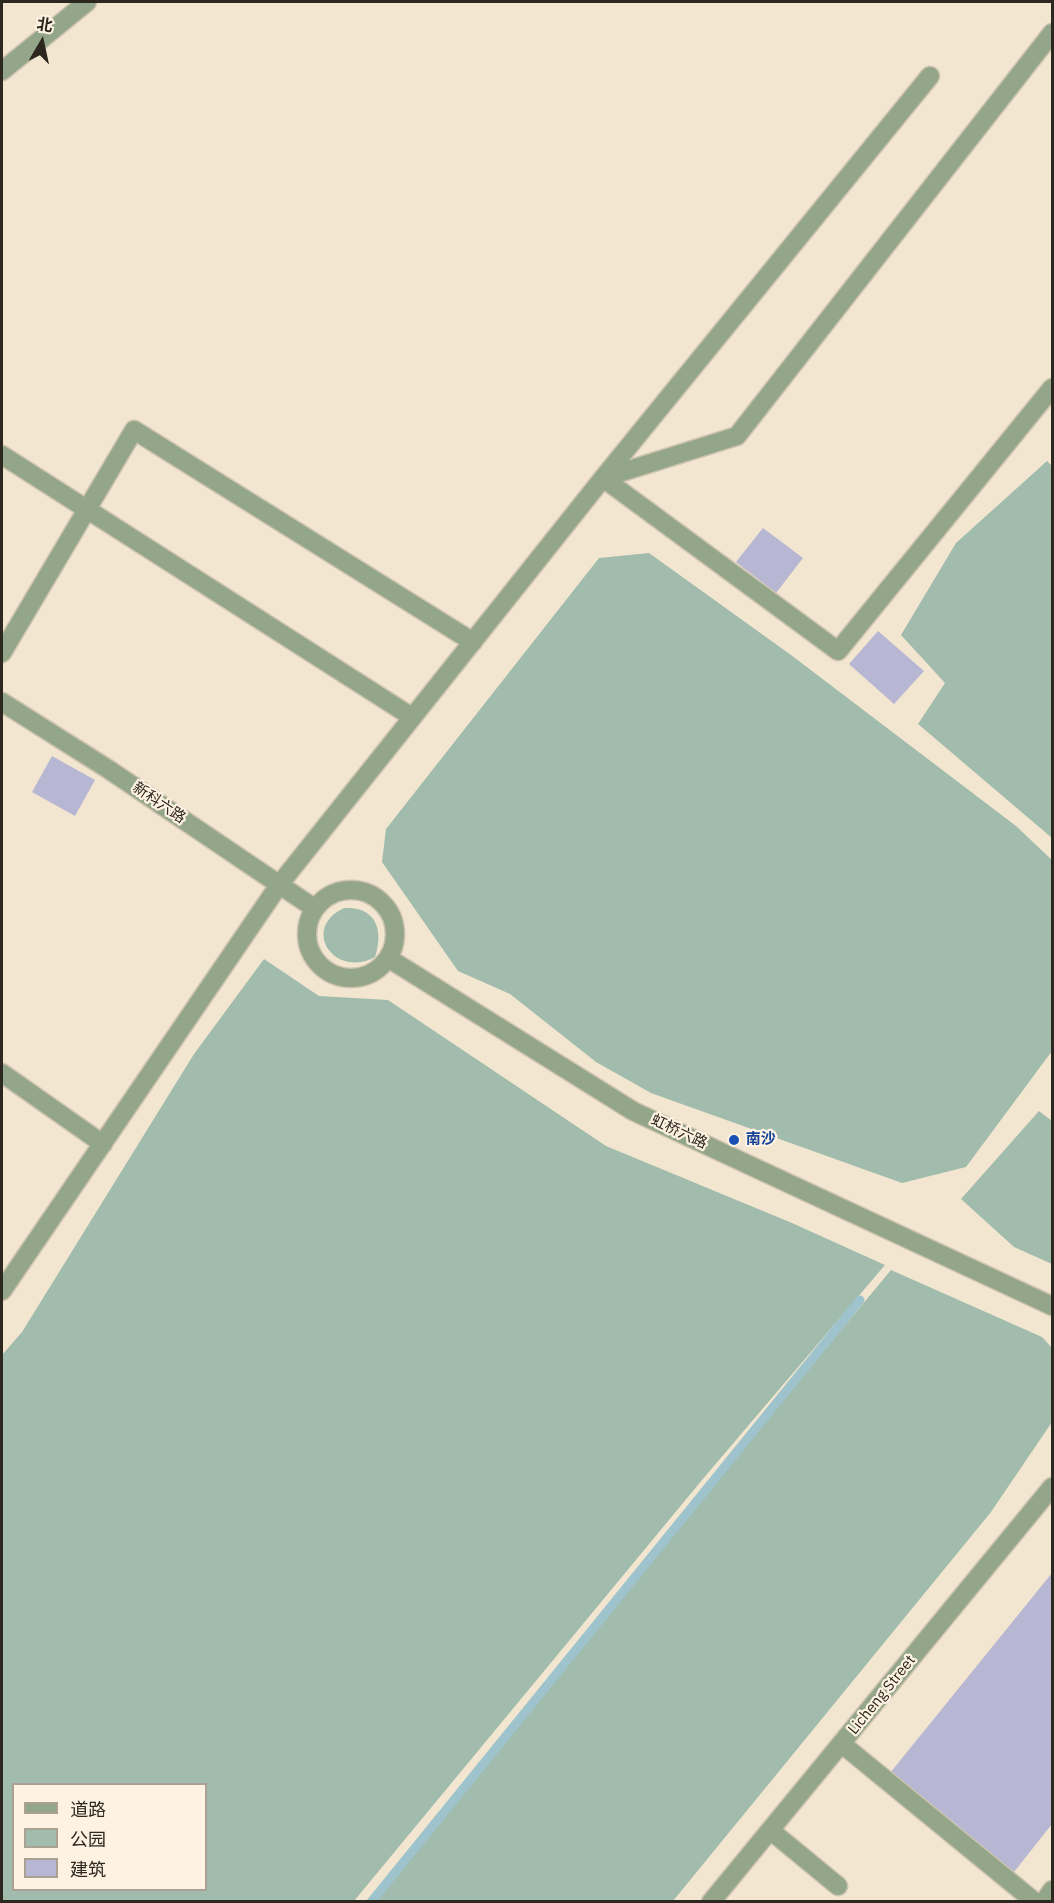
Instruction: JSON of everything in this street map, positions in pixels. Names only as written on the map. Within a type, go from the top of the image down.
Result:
[{"type":"street","points":[[2,71],[87,2]]},
{"type":"street","points":[[603,478],[737,436],[1053,33]]},
{"type":"street","points":[[2,1291],[279,885],[603,478],[930,76]]},
{"type":"street","points":[[603,478],[838,651],[1053,388]]},
{"type":"street","points":[[2,653],[134,430],[473,642]]},
{"type":"street","points":[[2,455],[412,717]]},
{"type":"street","name":"新科六路","points":[[2,702],[108,769],[314,908]]},
{"type":"street","points":[[354,889],[369,893],[391,914],[395,929],[394,944],[388,958],[379,968],[367,975],[353,978],[339,976],[326,970],[316,961],[309,948],[306,934],[308,921],[314,908],[325,897],[339,891],[354,889]]},
{"type":"street","name":"虹桥六路","points":[[388,958],[633,1111],[1053,1306]]},
{"type":"street","points":[[2,1072],[103,1144]]},
{"type":"street","name":"Licheng Street","points":[[711,1902],[1053,1487]]},
{"type":"street","points":[[842,1744],[1035,1902]]},
{"type":"street","points":[[770,1830],[838,1886]]},
{"type":"street","points":[[1044,1902],[1053,1890]]},
{"type":"green space","points":[[1047,461],[1052,466],[1052,838],[918,724],[945,683],[901,635],[956,543]]},
{"type":"green space","points":[[649,553],[791,655],[1016,826],[1052,860],[1052,1051],[966,1167],[902,1183],[651,1093],[596,1062],[510,994],[458,971],[382,862],[386,829],[599,558]]},
{"type":"green space","points":[[344,908],[364,911],[375,922],[378,929],[378,947],[375,957],[360,962],[347,962],[336,957],[328,949],[324,939],[325,928],[331,917]]},
{"type":"green space","points":[[264,959],[319,996],[388,1000],[606,1146],[792,1223],[885,1265],[702,1480],[354,1901],[2,1901],[2,1355],[22,1332],[194,1054]]},
{"type":"green space","points":[[1039,1111],[1052,1121],[1052,1264],[1014,1247],[961,1199]]},
{"type":"green space","points":[[891,1270],[1042,1337],[1052,1348],[1052,1422],[991,1512],[673,1901],[367,1901]]},
{"type":"building","points":[[763,528],[803,558],[776,593],[736,562]]},
{"type":"building","points":[[878,631],[924,671],[894,704],[849,664]]},
{"type":"building","points":[[52,756],[95,780],[75,816],[32,792]]},
{"type":"building","points":[[1052,1573],[1052,1824],[1014,1872],[890,1773]]},
{"type":"waterway","points":[[371,1902],[860,1300]]},
{"type":"place","name":"南沙","points":[[734,1140]]}]
